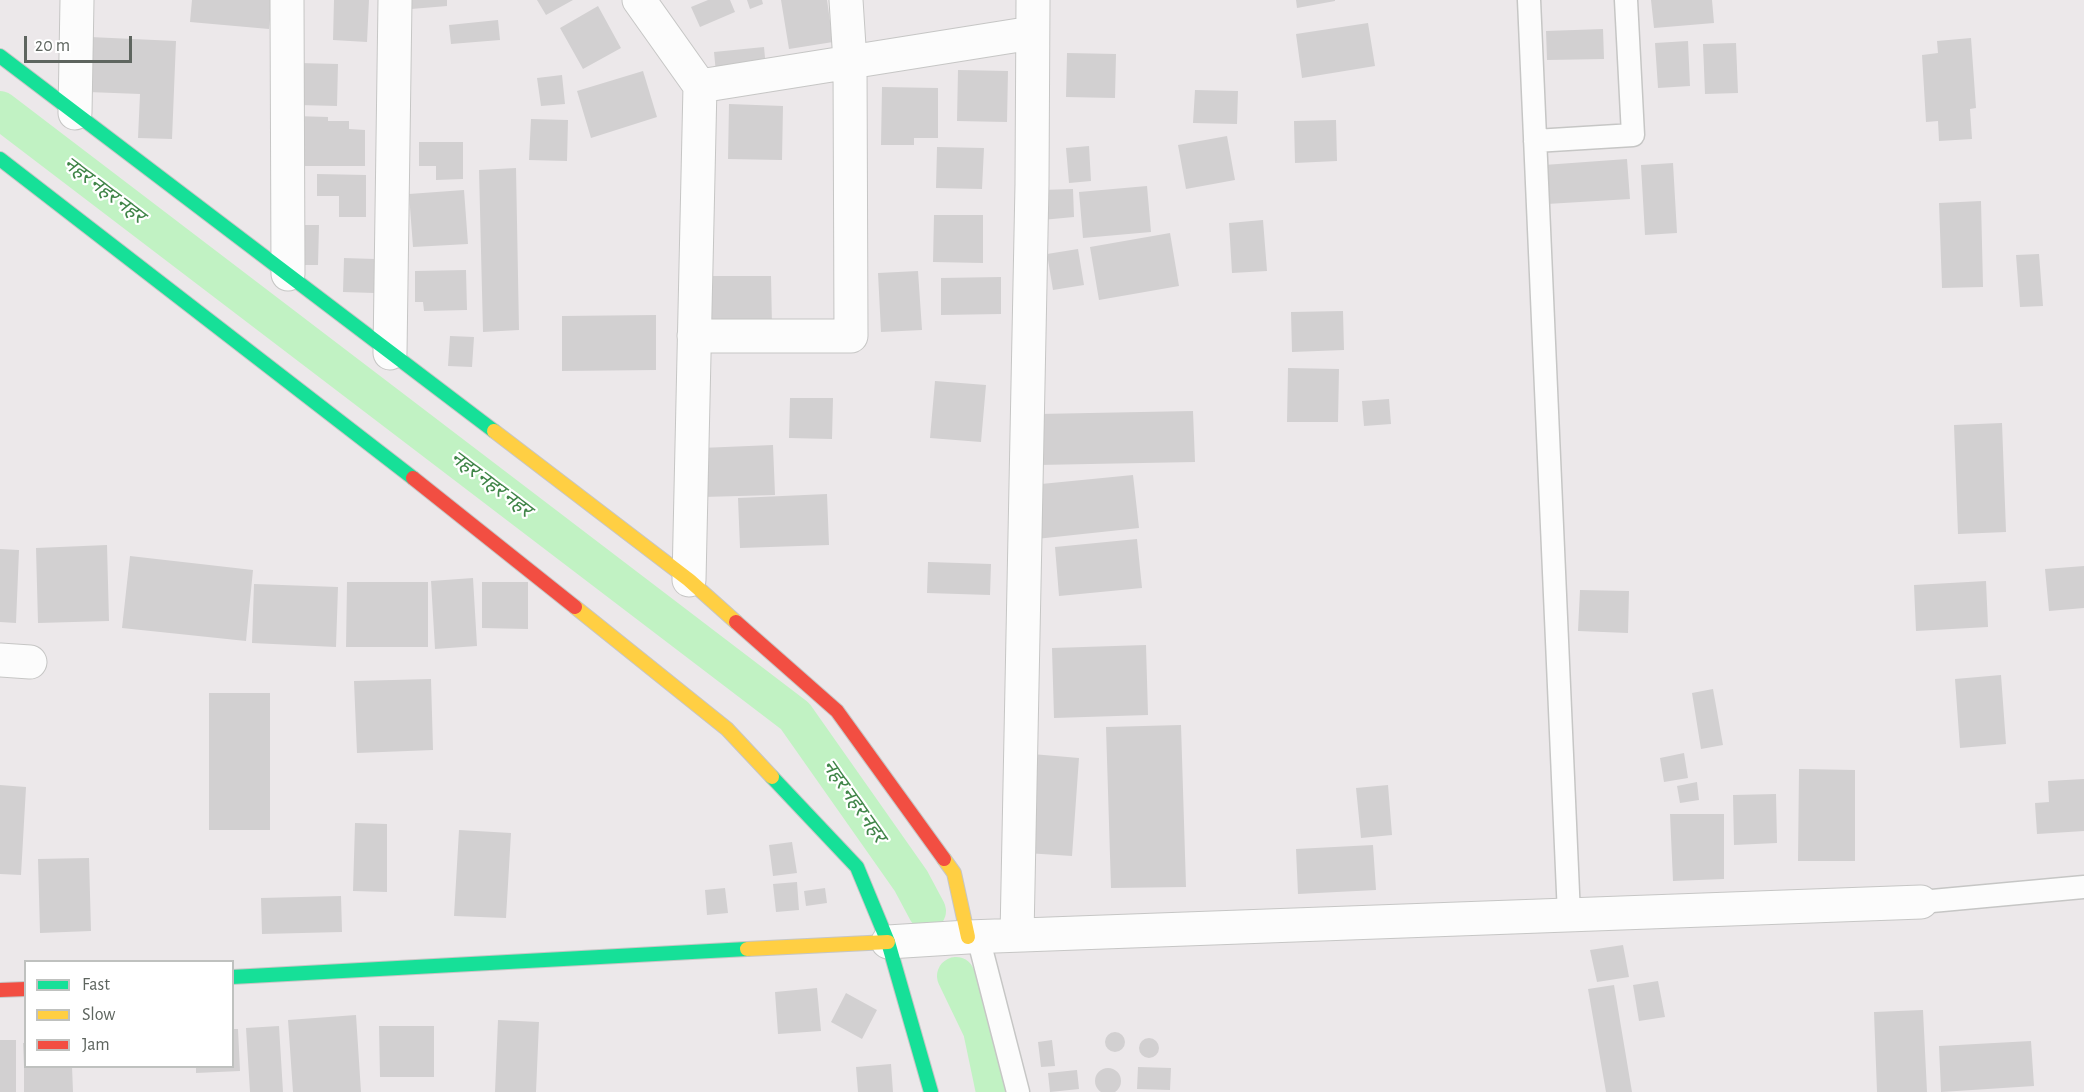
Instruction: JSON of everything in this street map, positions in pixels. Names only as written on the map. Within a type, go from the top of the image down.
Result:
[{"type":"main road","points":[[0,56],[689,580],[837,711],[954,873],[973,937]]},
{"type":"main road","points":[[0,159],[449,506],[727,729],[857,867],[888,942],[931,1092]]},
{"type":"main road","points":[[234,977],[888,942]]},
{"type":"main road","points":[[0,990],[24,988]]},
{"type":"street","points":[[75,113],[77,0]]},
{"type":"street","points":[[287,0],[288,274]]},
{"type":"street","points":[[390,352],[395,0]]},
{"type":"street","points":[[639,0],[700,86],[689,580]]},
{"type":"street","points":[[694,336],[851,336],[850,62],[846,0]]},
{"type":"street","points":[[1017,935],[1033,0]]},
{"type":"street","points":[[700,86],[1032,33]]},
{"type":"street","points":[[888,942],[1017,935],[1920,902]]},
{"type":"lane","points":[[1529,0],[1569,915]]},
{"type":"lane","points":[[1535,141],[1633,135],[1626,0]]},
{"type":"lane","points":[[1920,902],[2084,887]]},
{"type":"lane","points":[[973,937],[1018,1092]]},
{"type":"building","points":[[192,0],[272,0],[269,29],[190,22]]},
{"type":"building","points":[[334,0],[369,0],[367,42],[333,40]]},
{"type":"building","points":[[410,0],[447,0],[447,6],[411,9]]},
{"type":"building","points":[[537,0],[573,0],[546,15]]},
{"type":"building","points":[[708,0],[730,0],[735,12],[700,27],[691,7]]},
{"type":"building","points":[[747,0],[762,0],[763,4],[750,9]]},
{"type":"building","points":[[781,0],[827,0],[833,42],[789,49]]},
{"type":"building","points":[[1296,0],[1335,0],[1335,1],[1297,8]]},
{"type":"building","points":[[1651,0],[1712,0],[1714,23],[1654,28]]},
{"type":"building","points":[[598,6],[621,48],[583,69],[560,28]]},
{"type":"building","points":[[498,20],[500,40],[451,44],[449,25]]},
{"type":"building","points":[[1368,23],[1375,66],[1302,78],[1296,34]]},
{"type":"building","points":[[1603,29],[1604,59],[1547,60],[1546,31]]},
{"type":"building","points":[[90,37],[176,41],[172,139],[138,138],[140,94],[88,92]]},
{"type":"building","points":[[1971,38],[1976,108],[1970,109],[1972,139],[1939,141],[1938,121],[1926,122],[1922,55],[1938,53],[1937,41]]},
{"type":"building","points":[[1688,41],[1690,86],[1658,88],[1655,43]]},
{"type":"building","points":[[1736,43],[1738,93],[1705,94],[1703,44]]},
{"type":"building","points":[[764,47],[766,68],[716,73],[714,52]]},
{"type":"building","points":[[1067,53],[1116,54],[1115,98],[1066,97]]},
{"type":"building","points":[[299,63],[338,64],[337,106],[299,105]]},
{"type":"building","points":[[958,70],[1008,71],[1007,122],[957,121]]},
{"type":"building","points":[[643,71],[657,117],[591,138],[577,91]]},
{"type":"building","points":[[562,75],[565,104],[541,106],[537,78]]},
{"type":"building","points":[[882,87],[938,88],[938,138],[914,138],[914,145],[881,145]]},
{"type":"building","points":[[1195,90],[1238,91],[1237,124],[1193,123]]},
{"type":"building","points":[[729,104],[783,106],[782,160],[728,159]]},
{"type":"building","points":[[295,116],[328,117],[328,121],[349,121],[349,129],[365,130],[365,166],[304,166],[304,134],[295,134]]},
{"type":"building","points":[[531,119],[568,120],[567,161],[529,160]]},
{"type":"building","points":[[1336,120],[1337,161],[1295,163],[1294,121]]},
{"type":"building","points":[[1227,136],[1235,180],[1186,189],[1178,145]]},
{"type":"building","points":[[419,142],[463,142],[463,179],[436,180],[436,166],[419,166]]},
{"type":"building","points":[[1089,146],[1091,181],[1069,183],[1066,148]]},
{"type":"building","points":[[937,147],[984,148],[982,189],[936,188]]},
{"type":"building","points":[[1627,159],[1630,199],[1547,204],[1544,165]]},
{"type":"building","points":[[1673,163],[1677,233],[1645,235],[1641,165]]},
{"type":"building","points":[[516,168],[519,330],[483,332],[479,170]]},
{"type":"building","points":[[317,174],[366,175],[366,217],[339,217],[339,196],[317,196]]},
{"type":"building","points":[[1147,186],[1151,232],[1083,238],[1079,192]]},
{"type":"building","points":[[1073,189],[1074,217],[1042,220],[1041,190]]},
{"type":"building","points":[[464,190],[468,244],[413,247],[409,194]]},
{"type":"building","points":[[1981,201],[1983,287],[1942,288],[1939,203]]},
{"type":"building","points":[[934,215],[983,215],[983,263],[933,262]]},
{"type":"building","points":[[1263,220],[1267,271],[1232,273],[1229,223]]},
{"type":"building","points":[[295,225],[319,225],[318,265],[294,265]]},
{"type":"building","points":[[1170,233],[1179,286],[1099,300],[1090,247]]},
{"type":"building","points":[[1078,249],[1084,285],[1053,290],[1047,254]]},
{"type":"building","points":[[2039,254],[2043,306],[2020,307],[2016,255]]},
{"type":"building","points":[[344,258],[375,259],[374,293],[343,292]]},
{"type":"building","points":[[466,270],[467,310],[424,311],[423,302],[415,302],[415,271]]},
{"type":"building","points":[[918,271],[922,330],[881,332],[878,273]]},
{"type":"building","points":[[711,276],[771,276],[772,326],[711,326]]},
{"type":"building","points":[[1001,277],[1001,314],[941,315],[941,278]]},
{"type":"building","points":[[1343,311],[1344,350],[1292,352],[1291,312]]},
{"type":"building","points":[[656,315],[656,370],[562,371],[562,316]]},
{"type":"building","points":[[450,336],[474,337],[472,367],[448,366]]},
{"type":"building","points":[[1288,368],[1339,369],[1338,422],[1287,422]]},
{"type":"building","points":[[935,381],[986,385],[981,442],[930,438]]},
{"type":"building","points":[[790,398],[833,398],[832,439],[789,438]]},
{"type":"building","points":[[1389,399],[1391,424],[1364,426],[1362,401]]},
{"type":"building","points":[[1193,411],[1195,462],[1038,465],[1038,414]]},
{"type":"building","points":[[2002,423],[2006,532],[1958,534],[1954,425]]},
{"type":"building","points":[[773,445],[775,495],[703,497],[701,448]]},
{"type":"building","points":[[1133,475],[1139,528],[1036,539],[1031,485]]},
{"type":"building","points":[[827,494],[829,545],[740,548],[738,498]]},
{"type":"building","points":[[1137,539],[1142,588],[1059,596],[1055,547]]},
{"type":"building","points":[[107,545],[109,621],[38,623],[36,548]]},
{"type":"building","points":[[0,549],[19,550],[16,623],[0,622]]},
{"type":"building","points":[[130,556],[253,570],[246,641],[122,628]]},
{"type":"building","points":[[928,562],[991,564],[990,595],[927,593]]},
{"type":"building","points":[[2084,566],[2084,608],[2049,611],[2045,569]]},
{"type":"building","points":[[473,578],[477,646],[435,649],[431,581]]},
{"type":"building","points":[[1986,581],[1988,627],[1916,631],[1914,585]]},
{"type":"building","points":[[347,582],[428,582],[428,647],[346,647]]},
{"type":"building","points":[[482,582],[528,582],[528,629],[482,628]]},
{"type":"building","points":[[254,584],[338,587],[336,647],[252,643]]},
{"type":"building","points":[[1580,590],[1629,591],[1628,633],[1578,631]]},
{"type":"building","points":[[1146,645],[1148,715],[1054,718],[1052,648]]},
{"type":"building","points":[[2001,675],[2006,744],[1960,748],[1955,679]]},
{"type":"building","points":[[431,679],[433,750],[357,753],[354,681]]},
{"type":"building","points":[[1713,689],[1723,745],[1701,749],[1692,693]]},
{"type":"building","points":[[209,693],[270,693],[270,830],[209,830]]},
{"type":"building","points":[[1181,725],[1186,887],[1111,888],[1106,727]]},
{"type":"building","points":[[1684,753],[1688,778],[1664,782],[1660,758]]},
{"type":"building","points":[[1032,754],[1079,758],[1072,856],[1026,853]]},
{"type":"building","points":[[1799,769],[1855,770],[1855,861],[1798,861]]},
{"type":"building","points":[[2084,779],[2084,831],[2037,834],[2035,803],[2049,802],[2048,781]]},
{"type":"building","points":[[1697,782],[1699,800],[1680,803],[1677,786]]},
{"type":"building","points":[[0,785],[26,787],[21,875],[0,874]]},
{"type":"building","points":[[1388,785],[1392,835],[1361,838],[1356,788]]},
{"type":"building","points":[[1776,794],[1777,843],[1734,845],[1733,795]]},
{"type":"building","points":[[1670,814],[1724,814],[1724,879],[1673,881]]},
{"type":"building","points":[[355,823],[387,824],[387,892],[353,891]]},
{"type":"building","points":[[459,830],[511,833],[506,918],[454,916]]},
{"type":"building","points":[[792,842],[797,873],[773,876],[769,845]]},
{"type":"building","points":[[1373,845],[1376,890],[1298,894],[1296,849]]},
{"type":"building","points":[[89,858],[91,931],[40,933],[38,859]]},
{"type":"building","points":[[797,882],[799,910],[776,912],[773,884]]},
{"type":"building","points":[[725,888],[728,913],[707,915],[705,890]]},
{"type":"building","points":[[825,888],[827,903],[806,906],[804,891]]},
{"type":"building","points":[[341,896],[342,932],[262,934],[261,898]]},
{"type":"building","points":[[1623,945],[1629,977],[1597,982],[1590,950]]},
{"type":"building","points":[[1658,981],[1665,1017],[1639,1021],[1633,985]]},
{"type":"building","points":[[1614,985],[1632,1092],[1606,1092],[1588,989]]},
{"type":"building","points":[[817,988],[821,1031],[778,1034],[775,992]]},
{"type":"building","points":[[846,993],[877,1010],[862,1039],[831,1022]]},
{"type":"building","points":[[1923,1010],[1927,1092],[1877,1092],[1874,1012]]},
{"type":"building","points":[[356,1015],[361,1092],[293,1092],[288,1020]]},
{"type":"building","points":[[498,1020],[539,1022],[536,1092],[495,1092]]},
{"type":"building","points":[[279,1026],[283,1092],[250,1092],[246,1028]]},
{"type":"building","points":[[379,1026],[434,1026],[434,1077],[380,1077]]},
{"type":"building","points":[[234,1029],[238,1029],[240,1071],[196,1073],[196,1068],[234,1068]]},
{"type":"building","points":[[1115,1032],[1122,1035],[1125,1042],[1122,1049],[1115,1052],[1108,1049],[1105,1042],[1108,1035]]},
{"type":"building","points":[[1149,1038],[1156,1041],[1159,1048],[1156,1055],[1149,1058],[1142,1055],[1139,1048],[1142,1041]]},
{"type":"building","points":[[0,1040],[16,1040],[16,1092],[0,1092]]},
{"type":"building","points":[[1052,1040],[1055,1066],[1041,1067],[1038,1042]]},
{"type":"building","points":[[2031,1041],[2034,1086],[1941,1092],[1939,1046]]},
{"type":"building","points":[[891,1064],[893,1092],[858,1092],[856,1067]]},
{"type":"building","points":[[1138,1067],[1171,1068],[1170,1090],[1137,1089]]},
{"type":"building","points":[[24,1068],[72,1068],[73,1092],[24,1092]]},
{"type":"building","points":[[1103,1069],[1113,1069],[1120,1076],[1120,1086],[1113,1093],[1103,1093],[1096,1086],[1096,1076]]},
{"type":"building","points":[[1077,1070],[1079,1089],[1050,1092],[1048,1073]]},
{"type":"waterway","name":"नहर नहर नहर","points":[[0,110],[795,716],[911,881],[927,911]]},
{"type":"waterway","name":"नहर नहर नहर","points":[[956,976],[982,1030],[995,1092]]},
{"type":"traffic: fast","points":[[0,56],[494,431]]},
{"type":"traffic: fast","points":[[0,159],[413,478]]},
{"type":"traffic: fast","points":[[772,777],[857,867],[888,942],[931,1092]]},
{"type":"traffic: fast","points":[[234,977],[747,949]]},
{"type":"traffic: slow","points":[[494,431],[689,580],[736,622]]},
{"type":"traffic: slow","points":[[575,607],[727,729],[772,777]]},
{"type":"traffic: slow","points":[[944,859],[954,873],[968,937]]},
{"type":"traffic: slow","points":[[747,949],[888,942]]},
{"type":"traffic: jam","points":[[413,478],[575,607]]},
{"type":"traffic: jam","points":[[736,622],[837,711],[944,859]]},
{"type":"traffic: jam","points":[[0,990],[24,989]]}]
